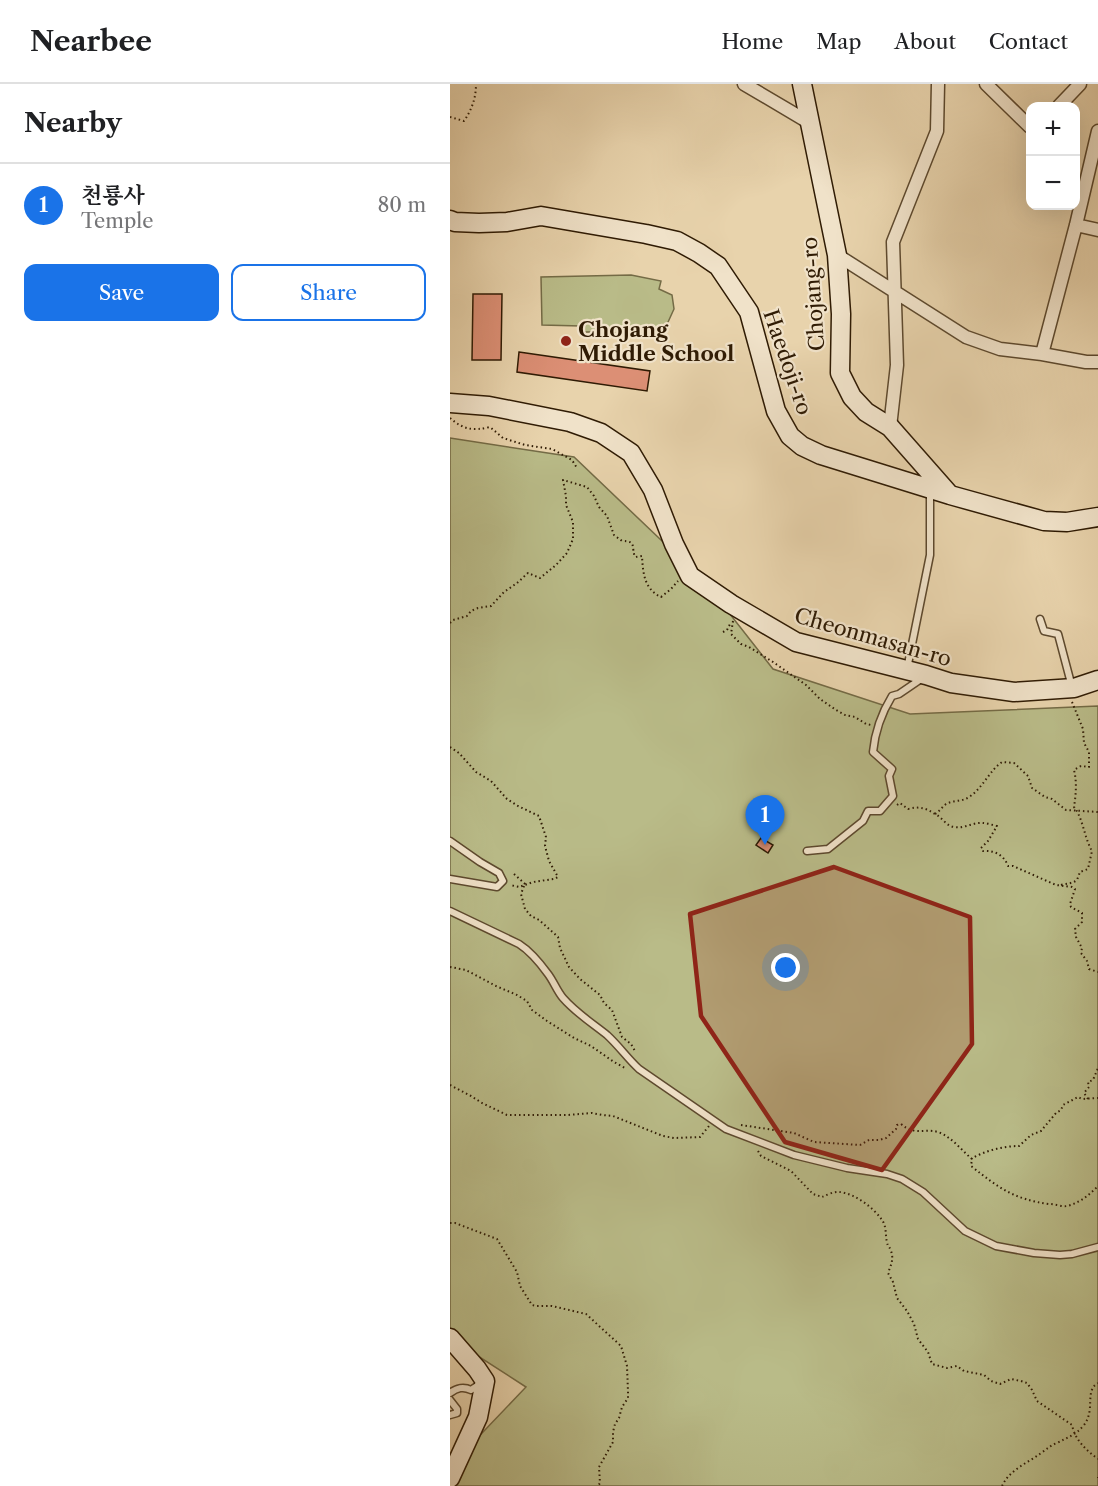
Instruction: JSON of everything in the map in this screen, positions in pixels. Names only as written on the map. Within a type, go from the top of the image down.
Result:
[{"type":"street","points":[[744,84],[810,123]]},
{"type":"street","name":"Chojang-ro","points":[[802,84],[837,255],[841,314],[840,373],[852,397],[866,412],[890,427],[950,495]]},
{"type":"street","points":[[890,427],[897,365],[893,242],[937,130],[938,84]]},
{"type":"street","points":[[986,84],[1026,123]]},
{"type":"street","points":[[1063,102],[1080,84]]},
{"type":"street","points":[[1042,354],[1098,131]]},
{"type":"street","name":"Haedoji-ro","points":[[450,220],[478,223],[507,222],[541,216],[646,234],[677,242],[718,266],[749,312],[776,411],[790,436],[802,446],[821,455],[930,489],[1044,521],[1067,522],[1098,517]]},
{"type":"street","points":[[1076,225],[1098,230]]},
{"type":"street","points":[[837,255],[966,337],[1000,349],[1098,362]]},
{"type":"street","name":"Cheonmasan-ro","points":[[450,403],[489,406],[570,422],[601,433],[631,453],[653,490],[674,544],[690,576],[731,604],[796,642],[951,683],[1014,692],[1069,688],[1098,680]]},
{"type":"street","points":[[450,1338],[485,1381],[478,1417],[450,1478]]},
{"type":"lane","points":[[907,670],[930,555],[930,489]]},
{"type":"lane","points":[[1040,619],[1044,631],[1058,634],[1069,688]]},
{"type":"lane","points":[[807,851],[828,849],[862,821],[868,811],[880,811],[894,796],[889,776],[892,769],[873,752],[874,736],[883,711],[892,696],[899,694],[926,675]]},
{"type":"lane","points":[[450,841],[499,873],[503,881],[497,887],[450,879]]},
{"type":"lane","points":[[450,911],[527,949],[548,974],[562,997],[624,1051],[639,1070],[726,1129],[803,1158],[902,1179],[923,1192],[965,1231],[996,1246],[1060,1255],[1098,1246]]},
{"type":"lane","points":[[450,1392],[458,1388],[471,1390],[485,1381]]},
{"type":"lane","points":[[450,1400],[457,1409],[457,1413],[450,1415]]},
{"type":"path","points":[[450,117],[464,121],[472,108],[476,84]]},
{"type":"path","points":[[450,418],[459,426],[468,429],[490,427],[503,438],[525,445],[552,449],[572,459],[577,468]]},
{"type":"path","points":[[450,623],[467,616],[478,608],[491,606],[528,573],[540,578],[567,553],[573,539],[573,522],[566,505],[563,480],[587,487],[591,491],[599,507],[607,516],[614,535],[622,541],[631,542],[635,557],[642,556],[643,576],[657,595],[661,597],[688,572]]},
{"type":"path","points":[[723,632],[727,630],[734,617],[730,634],[741,644],[806,685],[836,710],[866,724],[877,726]]},
{"type":"path","points":[[1061,885],[1072,884],[1077,880],[1080,872],[1088,869],[1092,851],[1074,807],[1077,798],[1074,770],[1081,766],[1089,767],[1089,752],[1084,743],[1083,729],[1069,688]]},
{"type":"path","points":[[450,747],[459,753],[476,772],[491,781],[507,799],[539,816],[546,837],[545,846],[549,861],[558,877],[519,887],[503,881]]},
{"type":"path","points":[[935,814],[947,804],[970,796],[1002,762],[1014,763],[1028,776],[1032,788],[1066,810],[1098,812]]},
{"type":"path","points":[[887,804],[889,807],[900,803],[908,809],[917,806],[935,814],[953,827],[964,827],[983,822],[997,826],[981,848],[983,851],[991,850],[1000,855],[1008,866],[1075,889],[1070,904],[1071,907],[1083,913],[1083,922],[1075,929],[1076,937],[1089,969],[1098,972]]},
{"type":"path","points":[[450,967],[466,970],[517,995],[527,1001],[532,1010],[574,1038],[591,1046],[622,1067],[639,1070],[639,1059],[631,1044],[622,1037],[612,1010],[604,1003],[600,995],[580,980],[569,967],[560,948],[558,937],[525,909],[521,894],[525,885],[514,874]]},
{"type":"path","points":[[1088,1099],[1084,1093],[1089,1087],[1088,1082],[1093,1080],[1098,1068]]},
{"type":"path","points":[[450,1086],[507,1115],[592,1113],[613,1116],[663,1136],[674,1138],[700,1137],[710,1125],[707,1115]]},
{"type":"path","points":[[971,1159],[982,1152],[1019,1146],[1031,1135],[1041,1131],[1063,1105],[1078,1097],[1098,1098]]},
{"type":"path","points":[[734,1122],[794,1133],[814,1142],[860,1145],[869,1140],[886,1138],[896,1129],[897,1125],[901,1124],[917,1132],[935,1131],[952,1140],[971,1159],[971,1166],[1003,1191],[1026,1200],[1065,1207],[1085,1198],[1098,1186]]},
{"type":"path","points":[[747,1137],[761,1156],[791,1171],[813,1194],[822,1197],[840,1192],[857,1198],[869,1206],[883,1221],[887,1243],[891,1251],[892,1263],[888,1273],[897,1298],[908,1311],[918,1339],[928,1352],[932,1364],[947,1368],[957,1366],[964,1371],[984,1375],[1000,1384],[1011,1379],[1027,1383],[1037,1401],[1072,1425],[1074,1435],[1084,1448],[1098,1459]]},
{"type":"path","points":[[450,1223],[497,1239],[517,1272],[520,1286],[532,1305],[552,1306],[586,1314],[621,1347],[627,1366],[628,1392],[619,1419],[615,1424],[613,1442],[599,1467],[600,1483],[598,1486]]},
{"type":"path","points":[[1002,1486],[1018,1468],[1046,1449],[1077,1434],[1088,1420],[1091,1412],[1090,1394],[1094,1385],[1098,1383]]},
{"type":"highlighted area","points":[[834,867],[970,917],[972,1044],[882,1170],[785,1142],[701,1016],[690,914]]},
{"type":"green space","points":[[631,275],[661,281],[659,289],[672,295],[674,309],[663,333],[584,332],[581,326],[542,325],[541,277]]},
{"type":"green space","points":[[450,438],[574,457],[704,581],[773,669],[910,714],[1098,706],[1098,1486],[453,1486],[464,1452],[526,1387],[450,1338]]},
{"type":"building","points":[[473,294],[502,294],[501,360],[472,360]]},
{"type":"building","points":[[519,352],[650,371],[647,391],[517,372]]},
{"type":"building","points":[[761,838],[773,845],[768,853],[756,845]]},
{"type":"place","name":"Chojang Middle School","points":[[566,341]]},
{"type":"place","name":"천룡사","points":[[765,845]]}]
